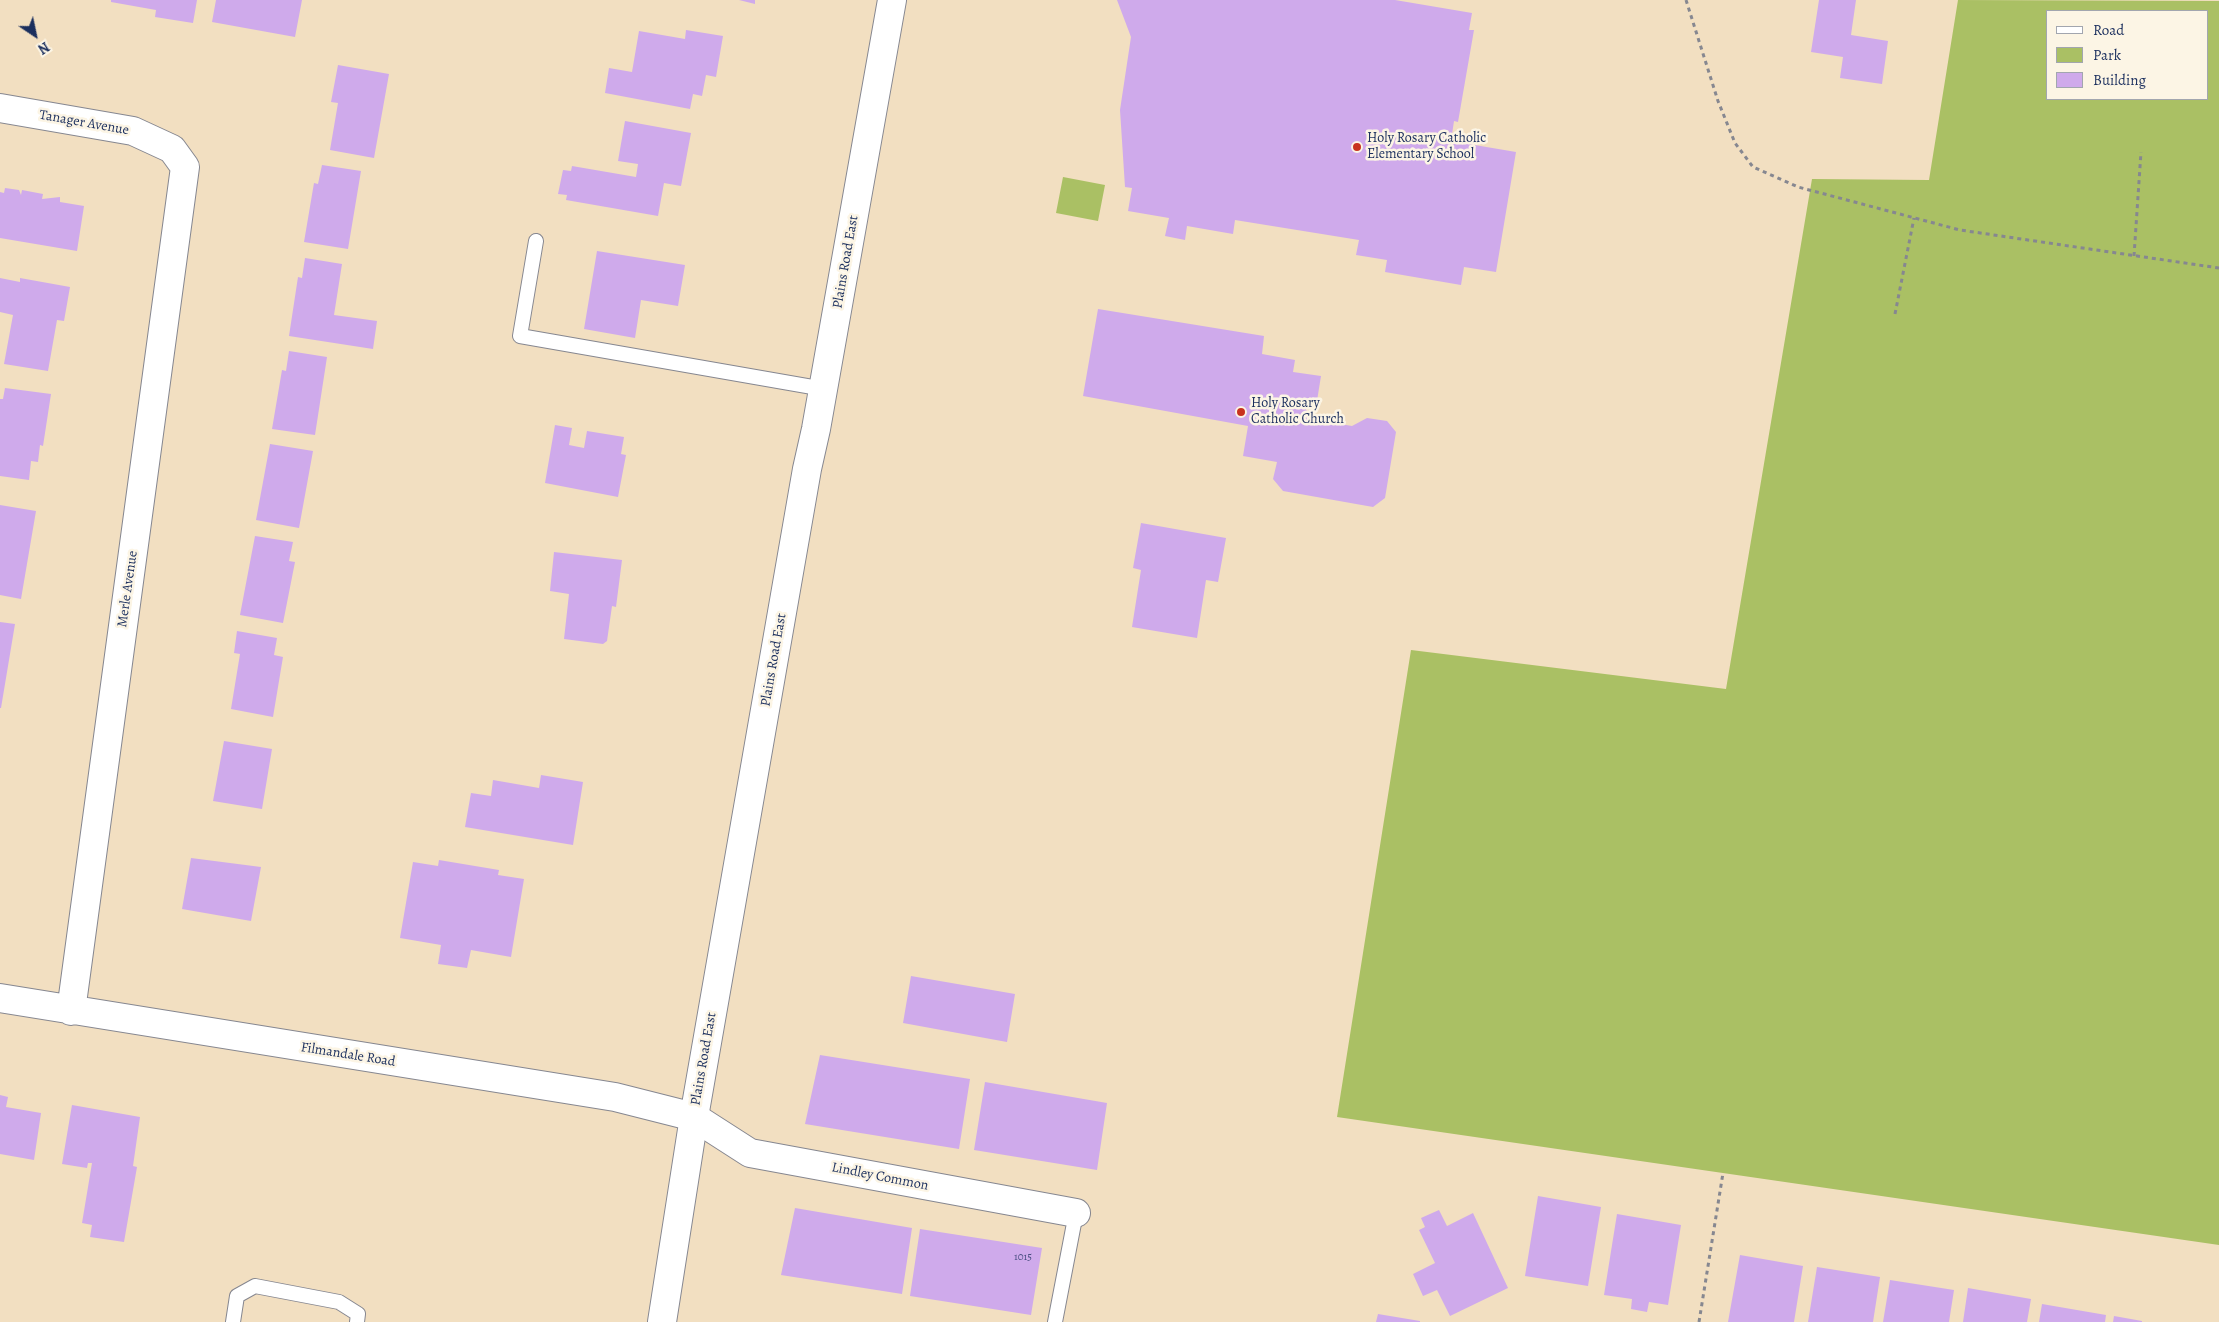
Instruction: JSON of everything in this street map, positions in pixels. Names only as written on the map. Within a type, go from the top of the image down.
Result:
[{"type":"street","name":"Plains Road East","points":[[662,1322],[694,1117],[807,469],[824,389],[892,0]]},
{"type":"street","name":"Tanager Avenue","points":[[0,108],[133,131],[172,149],[185,168]]},
{"type":"street","name":"Merle Avenue","points":[[72,1010],[185,168]]},
{"type":"street","name":"Filmandale Road","points":[[0,998],[615,1097],[694,1117]]},
{"type":"street","name":"Lindley Common","points":[[694,1117],[750,1152],[1076,1213]]},
{"type":"lane","points":[[536,241],[520,336],[824,389]]},
{"type":"lane","points":[[1055,1322],[1076,1213]]},
{"type":"lane","points":[[233,1322],[237,1296],[255,1286],[339,1302],[358,1314],[357,1322]]},
{"type":"path","points":[[1686,0],[1718,101],[1731,135],[1753,167],[1798,187],[1960,230],[2219,268]]},
{"type":"path","points":[[2134,256],[2141,152]]},
{"type":"path","points":[[1894,314],[1914,218]]},
{"type":"path","points":[[1700,1322],[1723,1173]]},
{"type":"green space","points":[[1958,0],[2219,1],[2219,1245],[1337,1117],[1411,650],[1726,689],[1812,179],[1929,180]]},
{"type":"green space","points":[[1063,177],[1105,185],[1098,221],[1056,213]]},
{"type":"building","points":[[111,0],[197,0],[193,23],[155,17],[156,10],[111,2]]},
{"type":"building","points":[[216,0],[302,0],[295,37],[212,22]]},
{"type":"building","points":[[739,0],[755,0],[755,4]]},
{"type":"building","points":[[1117,0],[1395,0],[1472,13],[1469,30],[1474,30],[1458,122],[1454,121],[1451,141],[1516,152],[1496,272],[1464,267],[1461,285],[1385,272],[1387,260],[1356,255],[1359,240],[1235,220],[1233,234],[1187,226],[1185,240],[1165,236],[1169,218],[1128,211],[1132,188],[1125,187],[1120,110],[1131,37]]},
{"type":"building","points":[[1819,0],[1856,0],[1851,35],[1888,41],[1882,84],[1840,78],[1843,57],[1811,52]]},
{"type":"building","points":[[686,30],[723,36],[716,77],[706,75],[702,96],[693,94],[690,109],[605,93],[609,68],[632,72],[639,31],[685,39]]},
{"type":"building","points":[[338,65],[389,74],[374,158],[330,150],[338,103],[331,102]]},
{"type":"building","points":[[625,121],[691,133],[681,186],[664,183],[658,216],[566,200],[567,195],[558,194],[563,170],[571,171],[572,166],[636,177],[638,164],[618,161]]},
{"type":"building","points":[[322,165],[361,171],[348,249],[304,242],[314,183],[318,184]]},
{"type":"building","points":[[5,188],[19,190],[21,195],[22,190],[43,194],[42,199],[60,197],[60,202],[84,206],[77,251],[0,238],[0,192],[4,193]]},
{"type":"building","points":[[597,251],[685,265],[678,306],[641,300],[635,338],[584,329]]},
{"type":"building","points":[[305,258],[342,264],[334,315],[377,321],[373,349],[289,336],[298,277],[302,278]]},
{"type":"building","points":[[0,278],[20,282],[20,278],[70,287],[64,321],[57,320],[48,371],[4,364],[13,315],[0,312]]},
{"type":"building","name":"Holy Rosary Catholic Church","points":[[1098,309],[1264,336],[1262,354],[1295,360],[1293,372],[1321,376],[1316,407],[1304,405],[1311,419],[1352,426],[1367,418],[1387,421],[1396,432],[1385,498],[1373,507],[1283,491],[1273,479],[1277,462],[1243,456],[1248,426],[1083,396]]},
{"type":"building","points":[[289,351],[327,357],[315,435],[272,429],[282,370],[286,371]]},
{"type":"building","points":[[5,388],[51,394],[43,446],[40,445],[38,462],[31,461],[29,480],[0,476],[0,399],[3,399]]},
{"type":"building","points":[[555,425],[572,428],[569,445],[584,448],[587,431],[624,437],[621,454],[626,455],[618,497],[545,483]]},
{"type":"building","points":[[270,444],[313,451],[299,528],[256,520]]},
{"type":"building","points":[[0,505],[36,511],[21,599],[0,595]]},
{"type":"building","points":[[1141,523],[1226,538],[1218,582],[1206,580],[1197,638],[1132,627],[1141,570],[1133,568]]},
{"type":"building","points":[[255,536],[293,542],[289,561],[295,562],[283,623],[240,615]]},
{"type":"building","points":[[554,552],[622,560],[616,607],[612,606],[607,641],[603,644],[564,639],[569,594],[550,591]]},
{"type":"building","points":[[0,622],[15,624],[1,708],[0,708]]},
{"type":"building","points":[[237,631],[277,638],[274,655],[283,657],[273,717],[231,709],[240,654],[234,653]]},
{"type":"building","points":[[224,741],[272,749],[262,809],[213,801]]},
{"type":"building","points":[[541,775],[583,782],[573,845],[465,827],[471,793],[491,796],[493,780],[539,788]]},
{"type":"building","points":[[191,858],[261,867],[251,921],[182,909]]},
{"type":"building","points":[[439,860],[499,870],[498,875],[524,879],[511,957],[471,950],[467,968],[438,964],[441,945],[400,938],[413,862],[438,866]]},
{"type":"building","points":[[911,976],[1015,994],[1007,1042],[903,1023]]},
{"type":"building","points":[[820,1055],[970,1079],[959,1149],[805,1124]]},
{"type":"building","points":[[985,1082],[1107,1103],[1097,1170],[974,1150]]},
{"type":"building","points":[[0,1095],[8,1097],[6,1107],[41,1113],[34,1160],[0,1154]]},
{"type":"building","points":[[72,1105],[140,1117],[133,1166],[137,1167],[124,1242],[90,1237],[92,1225],[82,1223],[92,1163],[88,1163],[87,1168],[62,1164]]},
{"type":"building","points":[[1538,1196],[1601,1207],[1588,1286],[1525,1276]]},
{"type":"building","points":[[795,1208],[912,1228],[902,1294],[781,1275]]},
{"type":"building","points":[[1439,1210],[1447,1226],[1473,1213],[1508,1288],[1450,1316],[1437,1290],[1423,1296],[1413,1274],[1435,1263],[1419,1230],[1425,1227],[1421,1218]]},
{"type":"building","points":[[1617,1214],[1681,1225],[1668,1305],[1649,1302],[1647,1312],[1631,1309],[1632,1299],[1604,1295]]},
{"type":"building","points":[[920,1229],[1042,1248],[1031,1315],[910,1296]]},
{"type":"building","points":[[1740,1255],[1803,1266],[1794,1322],[1728,1322]]},
{"type":"building","points":[[1817,1267],[1880,1277],[1873,1322],[1808,1322]]},
{"type":"building","points":[[1890,1280],[1954,1290],[1949,1322],[1883,1322]]},
{"type":"building","points":[[1968,1288],[2031,1299],[2027,1322],[1963,1322]]},
{"type":"building","points":[[2042,1304],[2106,1315],[2105,1322],[2039,1322]]},
{"type":"building","points":[[1378,1314],[1420,1321],[1420,1322],[1376,1322]]},
{"type":"building","points":[[2114,1316],[2142,1321],[2142,1322],[2113,1322]]},
{"type":"place","name":"Holy Rosary Catholic Elementary School","points":[[1357,147]]},
{"type":"place","name":"Holy Rosary Catholic Church","points":[[1241,412]]}]
